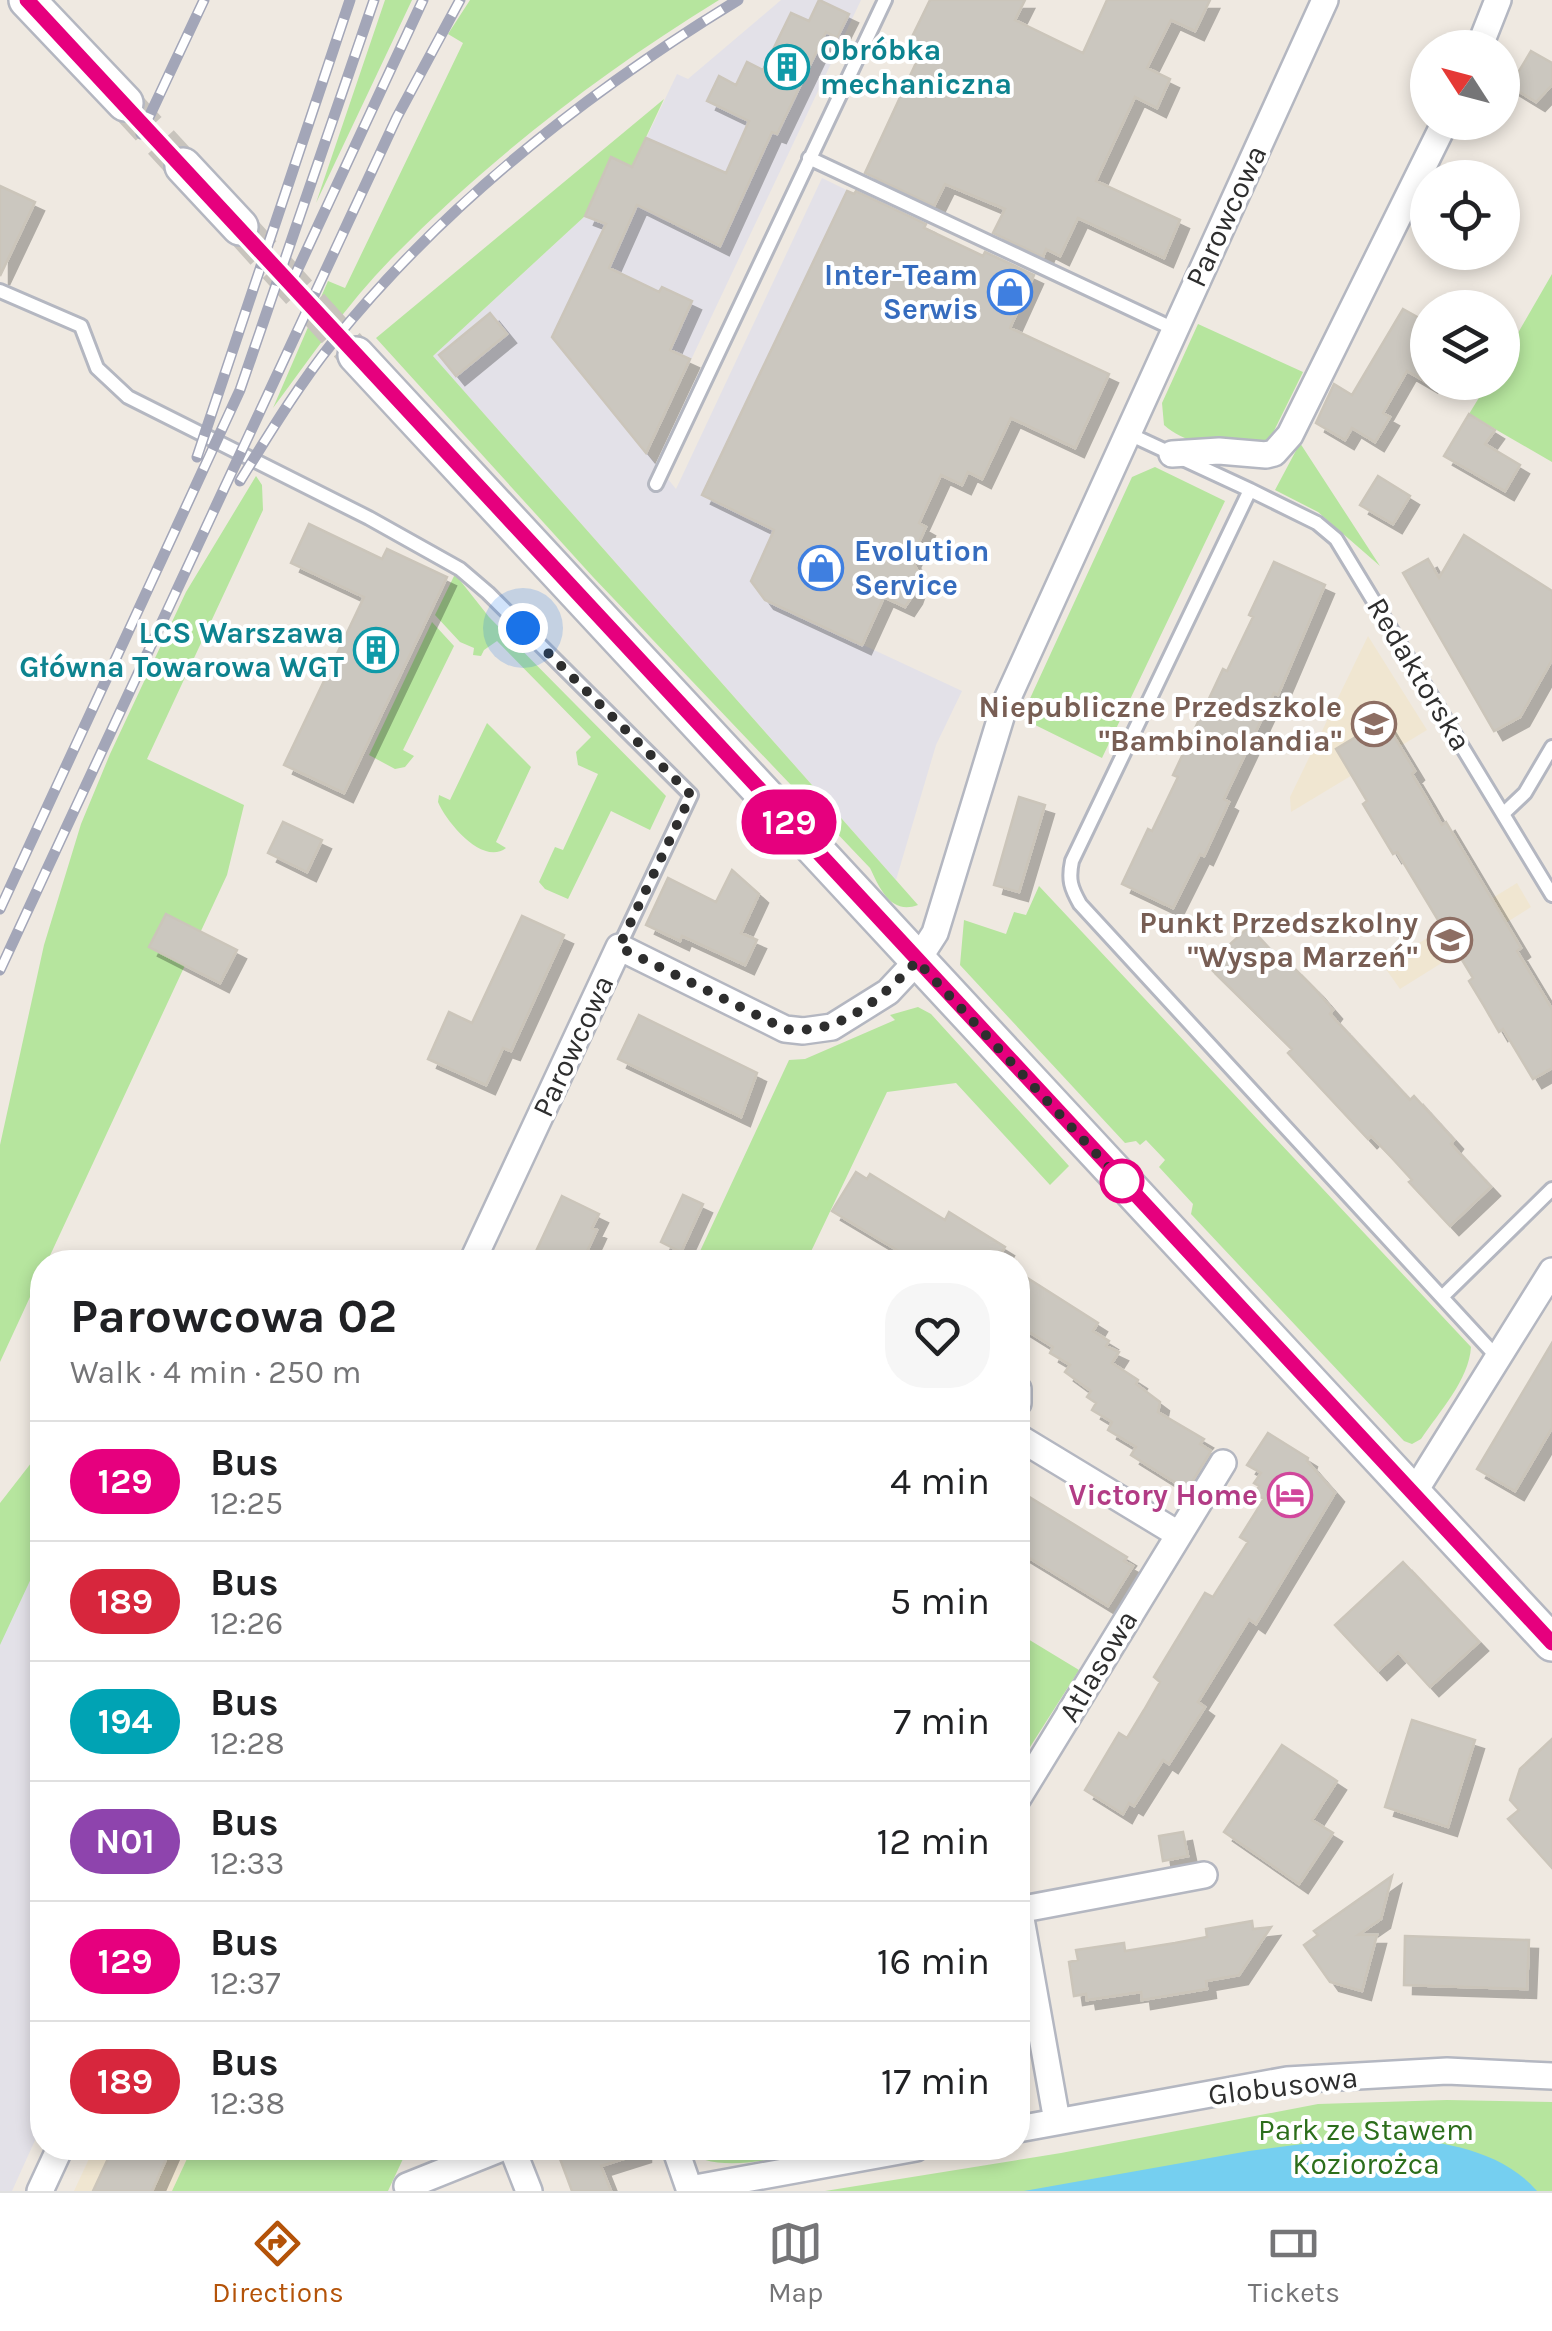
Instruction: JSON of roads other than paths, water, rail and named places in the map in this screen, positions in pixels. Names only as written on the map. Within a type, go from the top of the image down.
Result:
[{"type":"main road","points":[[27,0],[125,103]]},
{"type":"main road","points":[[183,166],[240,228]]},
{"type":"main road","points":[[356,355],[1552,1643]]},
{"type":"street","name":"Parowcowa","points":[[478,1250],[619,947],[785,1029],[803,1031],[832,1026],[888,992],[917,961],[935,933],[1006,704],[1325,0]]},
{"type":"street","points":[[1486,30],[1498,0]]},
{"type":"street","points":[[1172,454],[1219,451],[1266,455],[1280,448],[1290,435],[1437,140]]},
{"type":"street","points":[[1413,1494],[1552,1271]]},
{"type":"street","points":[[1030,1444],[1178,1534]]},
{"type":"street","name":"Atlasowa","points":[[1030,1778],[1223,1462]]},
{"type":"street","points":[[1030,1905],[1204,1876]]},
{"type":"street","points":[[1030,1973],[1057,2122]]},
{"type":"street","name":"Globusowa","points":[[1030,2127],[1287,2080],[1447,2071],[1552,2076]]},
{"type":"street","points":[[40,2191],[54,2160]]},
{"type":"street","points":[[407,2186],[472,2160]]},
{"type":"street","points":[[517,2160],[529,2191]]},
{"type":"street","points":[[679,2160],[690,2190],[851,2160]]},
{"type":"lane","points":[[656,484],[884,0]]},
{"type":"lane","points":[[809,158],[1174,329]]},
{"type":"lane","points":[[0,292],[81,326],[97,368],[128,397],[369,518],[460,569],[691,795],[619,947]]},
{"type":"lane","points":[[1127,433],[1250,490],[1072,862],[1068,878],[1080,904],[1496,1356]]},
{"type":"lane","name":"Redaktorska","points":[[1250,490],[1318,523],[1336,539],[1552,895]]},
{"type":"lane","points":[[1504,813],[1525,793],[1552,747]]},
{"type":"lane","points":[[1442,1298],[1552,1189]]},
{"type":"water","points":[[1386,2133],[1487,2156],[1522,2176],[1537,2191],[1024,2191],[1249,2151]]},
{"type":"tunnel","points":[[125,103],[183,166]]},
{"type":"tunnel","points":[[240,227],[356,355]]},
{"type":"railway","points":[[141,134],[204,0]]},
{"type":"railway","points":[[197,457],[350,0]]},
{"type":"railway","points":[[0,909],[240,390],[374,0]]},
{"type":"railway","points":[[289,288],[423,0]]},
{"type":"railway","points":[[0,970],[397,117],[460,0]]},
{"type":"railway","points":[[240,481],[320,359],[422,243],[470,197],[573,112],[738,0]]},
{"type":"place","name":"Obróbka mechaniczna","points":[[787,67]]},
{"type":"place","name":"Inter-Team Serwis","points":[[1010,292]]},
{"type":"place","name":"Evolution Service","points":[[821,568]]},
{"type":"place","name":"LCS Warszawa Główna Towarowa WGT","points":[[376,650]]},
{"type":"place","name":"Niepubliczne Przedszkole \"Bambinolandia\"","points":[[1374,724]]},
{"type":"place","name":"Punkt Przedszkolny \"Wyspa Marzeń\"","points":[[1450,940]]},
{"type":"place","name":"Victory Home","points":[[1290,1495]]},
{"type":"park label","name":"Park ze Stawem Koziorożca","points":[[1366,2147]]}]
